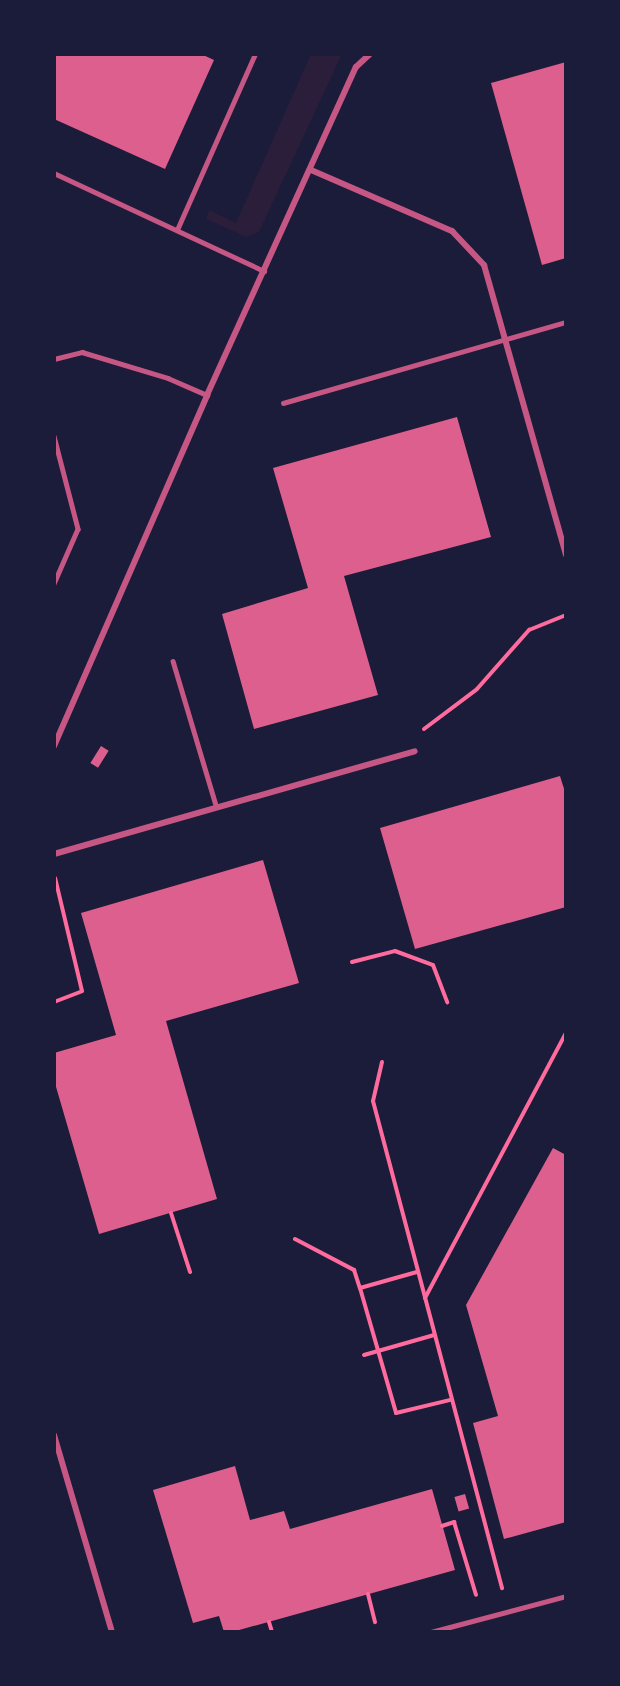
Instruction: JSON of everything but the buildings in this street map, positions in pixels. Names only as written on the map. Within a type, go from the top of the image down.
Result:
[{"type":"street","points":[[54,746],[264,270],[357,68],[370,54]]},
{"type":"street","points":[[311,170],[452,231],[484,265],[566,555]]},
{"type":"street","points":[[54,854],[216,805],[415,751]]},
{"type":"street","points":[[54,1435],[112,1632]]},
{"type":"lane","points":[[177,230],[255,54]]},
{"type":"lane","points":[[54,173],[264,270]]},
{"type":"lane","points":[[283,403],[566,322]]},
{"type":"lane","points":[[54,358],[82,352],[168,378],[207,395]]},
{"type":"lane","points":[[54,436],[78,529],[54,584]]},
{"type":"lane","points":[[173,661],[216,805]]},
{"type":"lane","points":[[431,1632],[566,1596]]},
{"type":"path","points":[[404,753],[403,741],[477,689],[529,630],[566,615]]},
{"type":"path","points":[[54,874],[82,991],[54,1002]]},
{"type":"path","points":[[352,962],[395,951],[433,965],[447,1002]]},
{"type":"path","points":[[424,1299],[566,1033]]},
{"type":"path","points":[[382,1062],[373,1101],[450,1400],[502,1588]]},
{"type":"path","points":[[171,1212],[190,1272]]},
{"type":"path","points":[[295,1239],[354,1270],[396,1413],[450,1400]]},
{"type":"path","points":[[360,1288],[417,1272]]},
{"type":"path","points":[[363,1355],[434,1335]]},
{"type":"path","points":[[442,1526],[454,1522],[476,1595]]},
{"type":"path","points":[[368,1594],[375,1622]]},
{"type":"path","points":[[269,1622],[272,1632]]},
{"type":"shaded area","points":[[311,54],[342,54],[259,232],[246,237],[206,219],[209,210],[236,223]]}]
